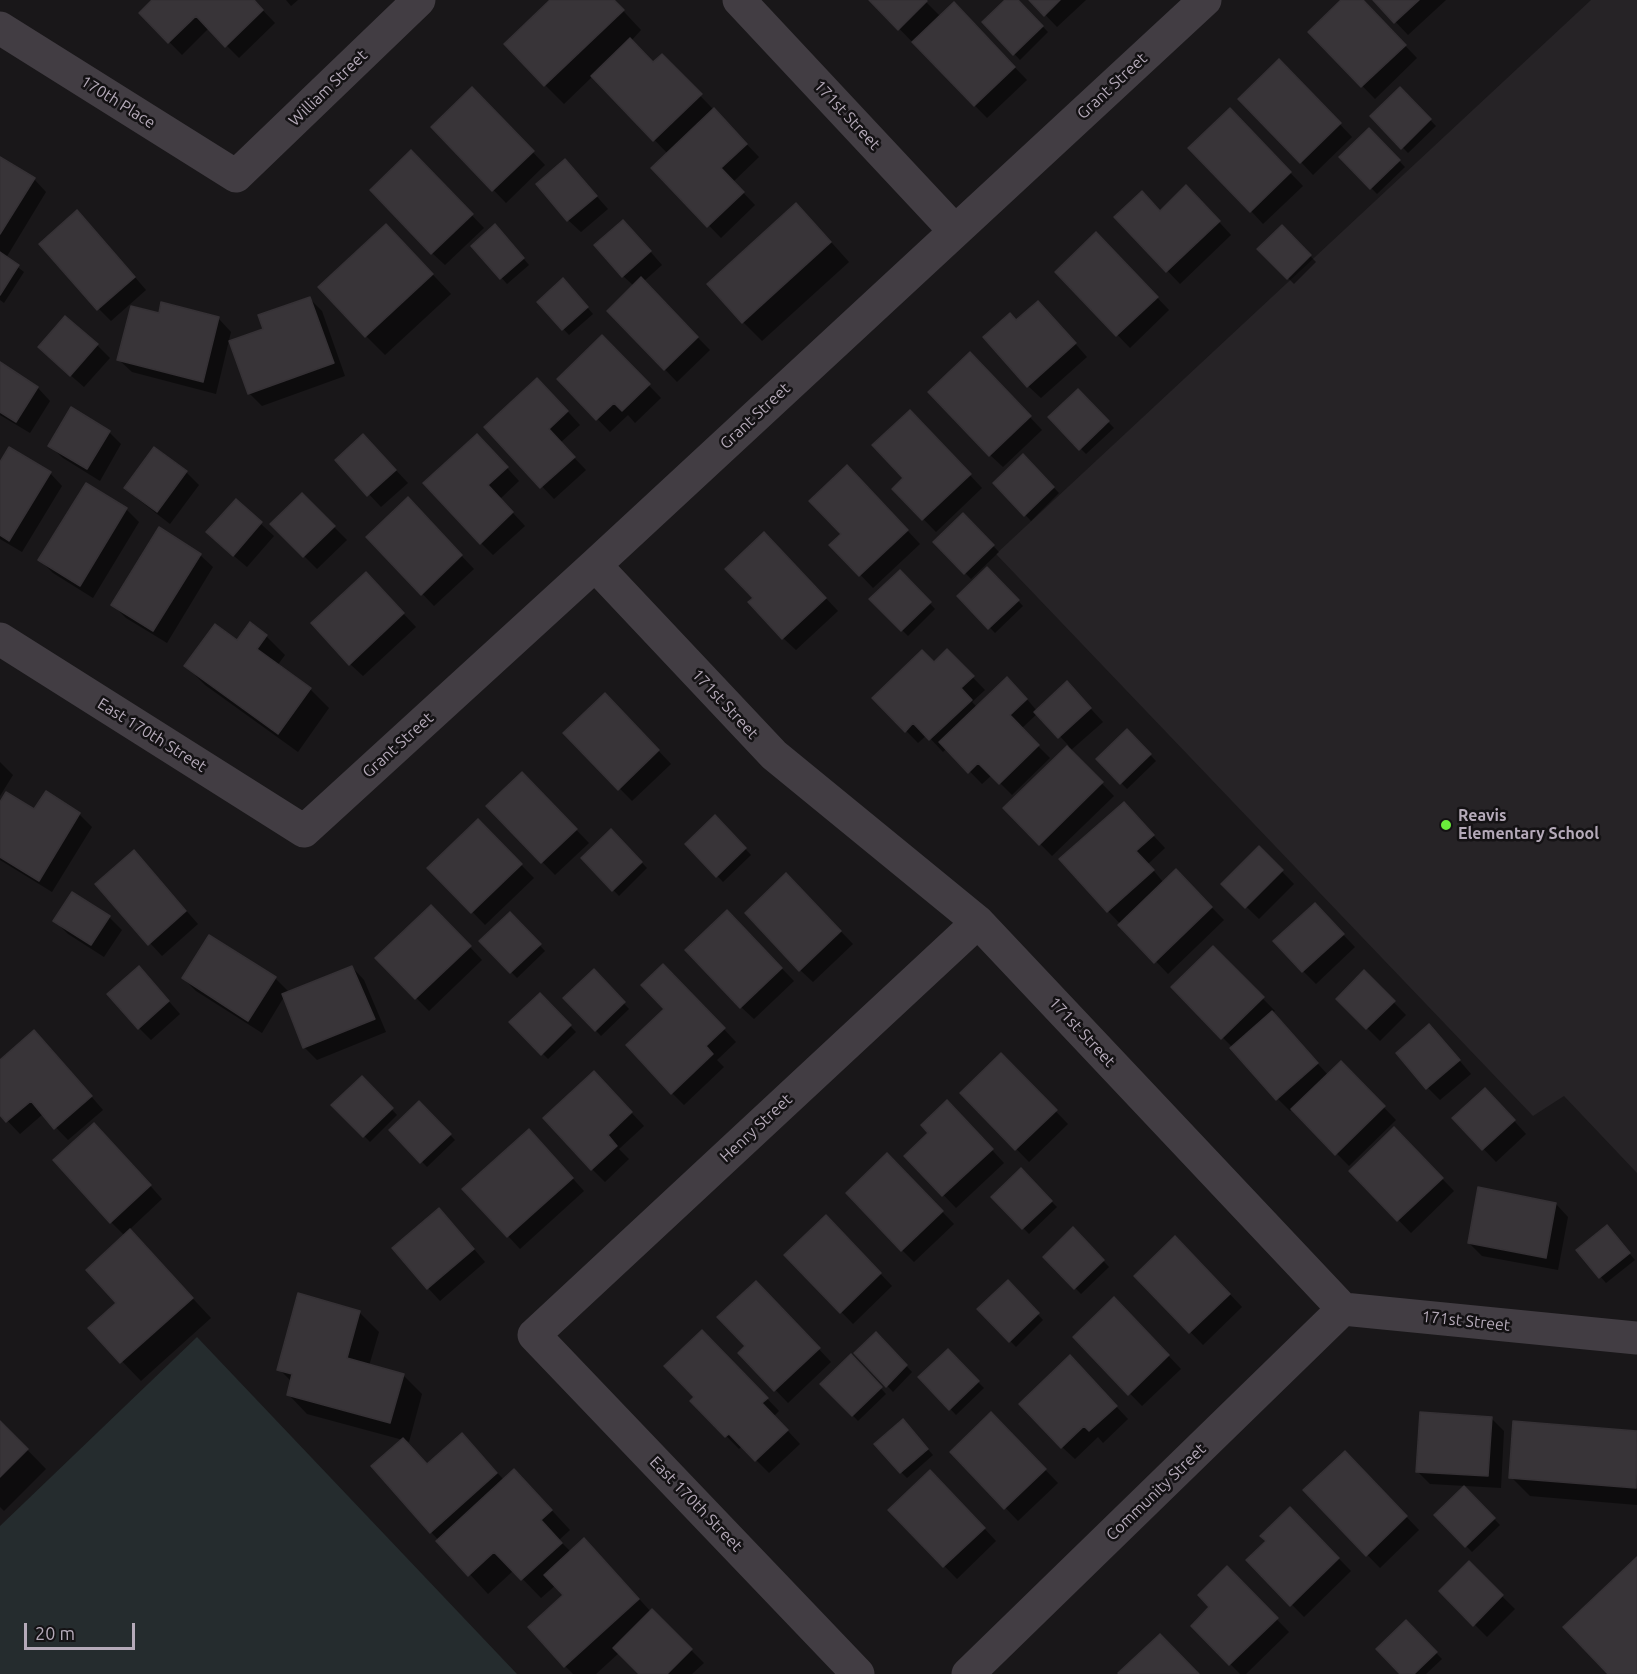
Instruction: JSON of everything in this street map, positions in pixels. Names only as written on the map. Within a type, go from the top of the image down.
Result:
[{"type":"street","name":"William Street","points":[[236,176],[419,0]]},
{"type":"street","name":"171st Street","points":[[739,0],[955,231]]},
{"type":"street","name":"Grant Street","points":[[304,831],[1205,0]]},
{"type":"street","name":"170th Place","points":[[0,28],[236,176]]},
{"type":"street","name":"171st Street","points":[[595,565],[774,755],[978,922],[1343,1309],[1637,1338]]},
{"type":"street","name":"East 170th Street","points":[[0,639],[304,831]]},
{"type":"street","name":"Henry Street","points":[[534,1335],[978,922]]},
{"type":"street","name":"Community Street","points":[[968,1674],[1343,1309]]},
{"type":"street","name":"East 170th Street","points":[[534,1335],[858,1674]]},
{"type":"shaded area","name":"Reavis Elementary School","points":[[1591,0],[1637,0],[1637,1173],[1564,1096],[1533,1116],[996,554]]},
{"type":"shaded area","points":[[197,1337],[517,1674],[0,1674],[0,1526]]},
{"type":"building","points":[[152,0],[254,0],[263,10],[225,47],[196,16],[168,43],[139,13]]},
{"type":"building","points":[[550,0],[614,0],[624,10],[544,86],[504,44]]},
{"type":"building","points":[[869,0],[926,0],[927,1],[898,30]]},
{"type":"building","points":[[1005,0],[1018,0],[1043,26],[1013,55],[982,22]]},
{"type":"building","points":[[1029,0],[1060,0],[1044,16]]},
{"type":"building","points":[[1341,0],[1363,0],[1406,45],[1361,87],[1308,32]]},
{"type":"building","points":[[1373,0],[1419,0],[1394,23]]},
{"type":"building","points":[[954,2],[1015,67],[974,106],[912,42]]},
{"type":"building","points":[[630,38],[653,62],[662,54],[702,94],[653,141],[591,76]]},
{"type":"building","points":[[1279,59],[1341,123],[1300,163],[1238,99]]},
{"type":"building","points":[[472,87],[534,151],[492,191],[431,127]]},
{"type":"building","points":[[1400,87],[1431,119],[1401,149],[1370,116]]},
{"type":"building","points":[[714,108],[747,144],[721,168],[744,192],[707,227],[651,168]]},
{"type":"building","points":[[1230,108],[1291,172],[1250,212],[1188,148]]},
{"type":"building","points":[[1369,128],[1400,160],[1370,189],[1339,157]]},
{"type":"building","points":[[411,150],[473,214],[431,254],[370,190]]},
{"type":"building","points":[[0,157],[35,178],[0,234]]},
{"type":"building","points":[[565,159],[597,196],[567,221],[536,184]]},
{"type":"building","points":[[1186,185],[1220,221],[1166,272],[1114,217],[1142,191],[1160,211]]},
{"type":"building","points":[[796,203],[831,242],[742,323],[707,284]]},
{"type":"building","points":[[77,210],[135,277],[97,310],[39,244]]},
{"type":"building","points":[[623,220],[651,251],[622,277],[594,245]]},
{"type":"building","points":[[386,224],[433,274],[365,337],[318,287]]},
{"type":"building","points":[[495,224],[524,258],[500,279],[471,246]]},
{"type":"building","points":[[1282,225],[1311,255],[1287,279],[1257,249]]},
{"type":"building","points":[[1096,232],[1158,297],[1116,336],[1055,272]]},
{"type":"building","points":[[0,252],[19,265],[0,295]]},
{"type":"building","points":[[641,277],[698,337],[664,370],[607,311]]},
{"type":"building","points":[[563,278],[588,307],[562,330],[537,302]]},
{"type":"building","points":[[310,297],[334,363],[248,394],[229,341],[263,329],[258,315]]},
{"type":"building","points":[[1038,301],[1076,343],[1027,387],[983,337],[1010,313],[1016,320]]},
{"type":"building","points":[[161,302],[219,317],[203,382],[117,360],[131,306],[159,313]]},
{"type":"building","points":[[65,316],[98,344],[70,376],[38,347]]},
{"type":"building","points":[[602,335],[650,384],[622,411],[614,403],[596,420],[557,379]]},
{"type":"building","points":[[970,352],[1031,416],[989,456],[928,392]]},
{"type":"building","points":[[0,362],[38,387],[16,422],[0,412]]},
{"type":"building","points":[[537,378],[568,411],[549,429],[575,457],[540,488],[484,427]]},
{"type":"building","points":[[1078,389],[1109,421],[1079,450],[1048,417]]},
{"type":"building","points":[[71,407],[110,431],[87,469],[48,446]]},
{"type":"building","points":[[910,410],[971,474],[922,520],[892,489],[903,478],[872,445]]},
{"type":"building","points":[[363,434],[396,470],[367,496],[335,460]]},
{"type":"building","points":[[477,434],[508,467],[488,485],[513,512],[480,544],[423,483]]},
{"type":"building","points":[[9,447],[51,472],[9,541],[0,535],[0,462]]},
{"type":"building","points":[[154,447],[187,471],[157,512],[124,488]]},
{"type":"building","points":[[1023,454],[1054,487],[1024,516],[993,483]]},
{"type":"building","points":[[847,465],[908,530],[859,576],[829,545],[841,534],[809,501]]},
{"type":"building","points":[[86,483],[127,508],[80,586],[38,560]]},
{"type":"building","points":[[302,493],[335,526],[303,557],[270,524]]},
{"type":"building","points":[[408,497],[462,555],[421,595],[366,537]]},
{"type":"building","points":[[236,499],[262,522],[233,556],[206,532]]},
{"type":"building","points":[[963,513],[994,545],[964,574],[933,542]]},
{"type":"building","points":[[159,527],[201,554],[153,631],[111,605]]},
{"type":"building","points":[[764,532],[826,598],[782,639],[748,602],[753,598],[725,569]]},
{"type":"building","points":[[987,567],[1019,600],[988,629],[957,596]]},
{"type":"building","points":[[900,570],[931,602],[901,631],[869,599]]},
{"type":"building","points":[[366,572],[404,613],[349,665],[311,623]]},
{"type":"building","points":[[250,622],[267,635],[257,649],[311,688],[278,734],[184,666],[215,624],[237,640]]},
{"type":"building","points":[[947,649],[974,676],[961,688],[972,700],[929,740],[913,723],[905,732],[872,698],[922,650],[934,662]]},
{"type":"building","points":[[1007,677],[1027,699],[1010,715],[1039,745],[999,784],[978,763],[968,773],[939,742]]},
{"type":"building","points":[[1067,681],[1091,708],[1058,738],[1034,712]]},
{"type":"building","points":[[605,693],[659,750],[618,790],[563,733]]},
{"type":"building","points":[[1127,729],[1151,754],[1120,784],[1096,759]]},
{"type":"building","points":[[1067,746],[1103,782],[1039,845],[1003,808]]},
{"type":"building","points":[[522,772],[577,829],[541,863],[486,806]]},
{"type":"building","points":[[46,791],[80,813],[39,881],[0,857],[0,802],[6,792],[34,809]]},
{"type":"building","points":[[1124,802],[1154,835],[1136,851],[1154,870],[1107,912],[1059,859]]},
{"type":"building","points":[[715,815],[746,848],[716,877],[685,844]]},
{"type":"building","points":[[478,819],[522,864],[471,913],[427,868]]},
{"type":"building","points":[[611,829],[642,862],[612,891],[581,858]]},
{"type":"building","points":[[1259,846],[1283,870],[1245,908],[1221,884]]},
{"type":"building","points":[[134,850],[186,911],[148,945],[95,884]]},
{"type":"building","points":[[1176,869],[1212,907],[1154,963],[1118,925]]},
{"type":"building","points":[[786,873],[841,931],[799,971],[745,913]]},
{"type":"building","points":[[72,892],[110,916],[91,945],[53,921]]},
{"type":"building","points":[[1315,903],[1344,934],[1302,972],[1273,941]]},
{"type":"building","points":[[431,905],[471,946],[415,999],[375,958]]},
{"type":"building","points":[[727,910],[782,968],[740,1008],[685,950]]},
{"type":"building","points":[[510,912],[541,944],[510,973],[479,941]]},
{"type":"building","points":[[209,935],[276,977],[248,1021],[182,978]]},
{"type":"building","points":[[1213,946],[1264,997],[1221,1039],[1171,987]]},
{"type":"building","points":[[663,964],[725,1028],[706,1046],[713,1054],[671,1094],[626,1045],[664,1009],[641,985]]},
{"type":"building","points":[[139,966],[169,1001],[138,1029],[107,994]]},
{"type":"building","points":[[352,966],[375,1019],[303,1048],[282,994]]},
{"type":"building","points":[[594,969],[625,1002],[595,1031],[563,998]]},
{"type":"building","points":[[1364,970],[1395,1001],[1366,1029],[1336,999]]},
{"type":"building","points":[[540,993],[571,1025],[541,1055],[509,1022]]},
{"type":"building","points":[[1272,1011],[1318,1063],[1276,1100],[1230,1048]]},
{"type":"building","points":[[1429,1024],[1460,1060],[1426,1089],[1396,1053]]},
{"type":"building","points":[[34,1030],[92,1096],[54,1129],[31,1101],[6,1122],[0,1115],[0,1060]]},
{"type":"building","points":[[1001,1053],[1057,1110],[1015,1150],[960,1093]]},
{"type":"building","points":[[1341,1061],[1385,1106],[1335,1155],[1291,1109]]},
{"type":"building","points":[[594,1071],[632,1112],[608,1135],[617,1146],[591,1170],[543,1118]]},
{"type":"building","points":[[362,1076],[393,1108],[363,1137],[331,1105]]},
{"type":"building","points":[[1485,1088],[1515,1120],[1482,1150],[1452,1118]]},
{"type":"building","points":[[947,1100],[993,1149],[942,1196],[904,1156],[928,1133],[921,1125]]},
{"type":"building","points":[[419,1101],[451,1134],[420,1163],[389,1130]]},
{"type":"building","points":[[94,1123],[151,1185],[110,1223],[53,1160]]},
{"type":"building","points":[[1394,1127],[1443,1178],[1397,1221],[1349,1171]]},
{"type":"building","points":[[529,1129],[573,1178],[507,1237],[462,1189]]},
{"type":"building","points":[[887,1153],[943,1211],[901,1251],[846,1193]]},
{"type":"building","points":[[1021,1168],[1052,1201],[1022,1229],[991,1197]]},
{"type":"building","points":[[1478,1187],[1556,1203],[1546,1258],[1468,1243]]},
{"type":"building","points":[[439,1208],[474,1249],[427,1289],[392,1248]]},
{"type":"building","points":[[826,1215],[881,1273],[840,1313],[784,1255]]},
{"type":"building","points":[[1607,1225],[1630,1253],[1599,1278],[1576,1250]]},
{"type":"building","points":[[1073,1227],[1104,1260],[1074,1289],[1043,1257]]},
{"type":"building","points":[[130,1229],[193,1298],[120,1363],[88,1328],[116,1303],[86,1270]]},
{"type":"building","points":[[1175,1236],[1230,1294],[1189,1333],[1134,1276]]},
{"type":"building","points":[[1008,1280],[1039,1313],[1009,1342],[977,1309]]},
{"type":"building","points":[[756,1281],[820,1348],[774,1391],[738,1353],[745,1346],[717,1317]]},
{"type":"building","points":[[298,1293],[360,1311],[347,1358],[404,1374],[390,1423],[287,1395],[292,1374],[277,1370]]},
{"type":"building","points":[[1114,1297],[1169,1355],[1128,1395],[1073,1337]]},
{"type":"building","points":[[702,1330],[768,1398],[762,1403],[788,1430],[755,1461],[729,1434],[725,1437],[690,1401],[694,1397],[664,1366]]},
{"type":"building","points":[[876,1332],[907,1365],[886,1387],[854,1353]]},
{"type":"building","points":[[948,1349],[979,1381],[949,1410],[918,1377]]},
{"type":"building","points":[[851,1354],[882,1387],[852,1416],[820,1384]]},
{"type":"building","points":[[1070,1355],[1117,1406],[1089,1431],[1084,1426],[1061,1448],[1019,1404]]},
{"type":"building","points":[[991,1412],[1046,1469],[1004,1509],[950,1452]]},
{"type":"building","points":[[1420,1412],[1492,1417],[1488,1476],[1416,1472]]},
{"type":"building","points":[[903,1419],[928,1449],[900,1473],[874,1444]]},
{"type":"building","points":[[0,1421],[28,1449],[0,1477]]},
{"type":"building","points":[[1513,1421],[1637,1431],[1636,1488],[1509,1478]]},
{"type":"building","points":[[462,1433],[497,1473],[430,1533],[371,1466],[403,1438],[427,1464]]},
{"type":"building","points":[[1345,1451],[1407,1516],[1366,1556],[1303,1490]]},
{"type":"building","points":[[514,1469],[552,1510],[541,1520],[562,1543],[521,1580],[494,1552],[468,1576],[436,1541]]},
{"type":"building","points":[[930,1470],[985,1528],[943,1567],[888,1510]]},
{"type":"building","points":[[1464,1486],[1495,1518],[1465,1547],[1434,1515]]},
{"type":"building","points":[[1290,1507],[1339,1558],[1290,1606],[1246,1560],[1266,1541],[1260,1536]]},
{"type":"building","points":[[584,1538],[639,1599],[564,1667],[528,1627],[563,1595],[544,1575]]},
{"type":"building","points":[[1637,1557],[1637,1674],[1608,1674],[1563,1627]]},
{"type":"building","points":[[1469,1561],[1503,1595],[1473,1626],[1439,1591]]},
{"type":"building","points":[[1227,1566],[1278,1618],[1229,1665],[1191,1626],[1209,1607],[1198,1595]]},
{"type":"building","points":[[652,1609],[692,1649],[667,1674],[639,1674],[613,1648]]},
{"type":"building","points":[[1406,1620],[1437,1652],[1414,1674],[1400,1674],[1376,1649]]},
{"type":"building","points":[[1160,1634],[1199,1674],[1118,1673]]},
{"type":"place","name":"Reavis Elementary School","points":[[1446,825]]}]
